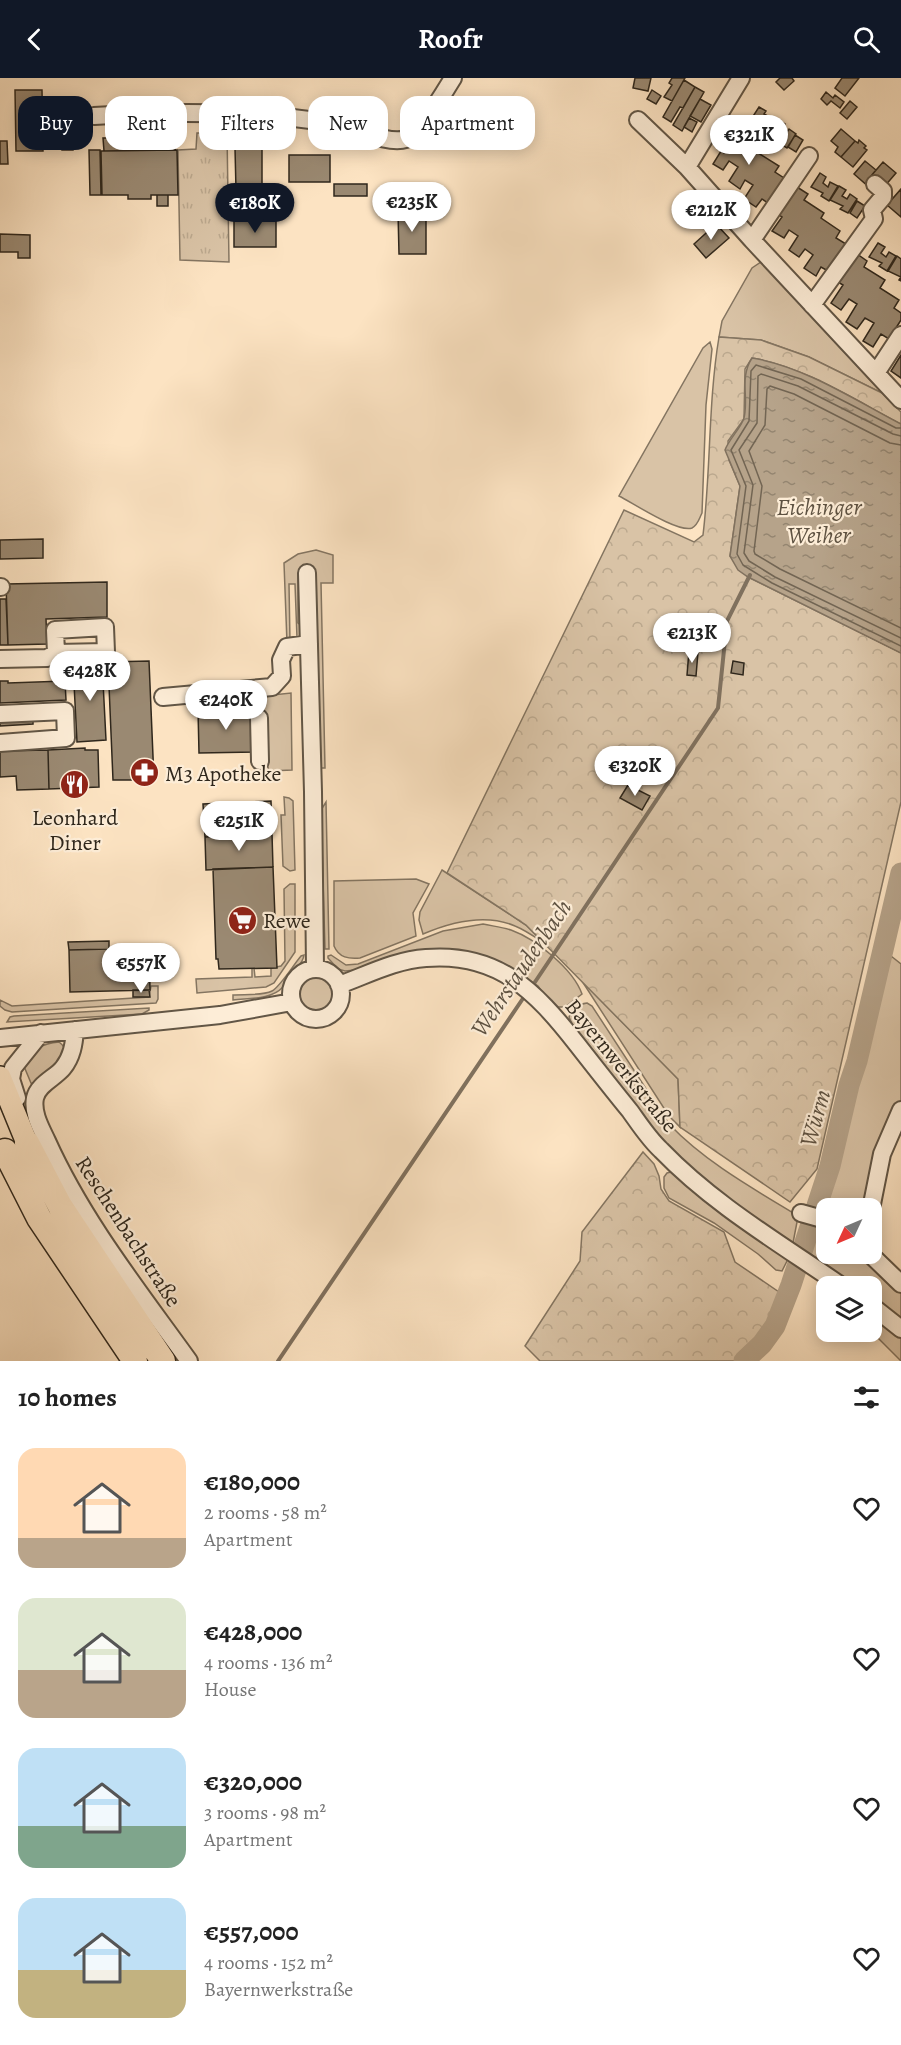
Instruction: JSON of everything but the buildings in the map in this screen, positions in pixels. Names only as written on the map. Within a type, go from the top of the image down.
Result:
[{"type":"highway","points":[[12,1139],[45,1226],[135,1361]]},
{"type":"highway","points":[[12,1139],[60,1206],[163,1361]]},
{"type":"main road","points":[[0,1077],[12,1139]]},
{"type":"street","points":[[94,116],[153,114],[254,116],[336,124],[387,140],[406,140],[425,121],[453,78]]},
{"type":"street","points":[[687,167],[741,78]]},
{"type":"street","points":[[638,120],[687,167],[901,400]]},
{"type":"street","points":[[752,240],[809,156]]},
{"type":"street","points":[[812,305],[874,219],[872,210],[883,197],[883,191],[875,184]]},
{"type":"street","points":[[876,373],[901,335]]},
{"type":"street","points":[[307,573],[315,969]]},
{"type":"street","points":[[163,697],[272,687],[282,676],[281,660],[287,647],[309,644]]},
{"type":"street","points":[[0,659],[47,658],[56,653]]},
{"type":"street","points":[[0,714],[65,711],[66,738],[0,743]]},
{"type":"street","points":[[259,718],[260,761]]},
{"type":"street","name":"Bayernwerkstraße","points":[[339,985],[381,968],[423,958],[443,957],[489,966],[522,984],[539,998],[664,1154],[698,1185],[827,1276]]},
{"type":"street","points":[[315,969],[327,971],[334,976],[339,985],[338,1006],[326,1017],[318,1019],[303,1015],[292,1002],[290,994],[292,986],[302,972],[315,969]]},
{"type":"street","points":[[0,1038],[220,1015],[292,1002]]},
{"type":"street","name":"Reschenbachstraße","points":[[75,1030],[73,1051],[63,1069],[43,1085],[35,1098],[36,1118],[75,1197],[118,1263],[189,1361]]},
{"type":"street","points":[[12,1139],[19,1106],[11,1079],[13,1068],[41,1034]]},
{"type":"street","points":[[874,1198],[882,1154],[901,1110]]},
{"type":"street","points":[[880,1264],[901,1284]]},
{"type":"street","points":[[882,1314],[901,1329]]},
{"type":"green space","points":[[197,133],[199,133],[199,150],[227,150],[229,262],[180,260],[178,150],[196,149]]},
{"type":"green space","points":[[761,262],[882,393],[809,357],[761,340],[719,337],[722,321],[752,268]]},
{"type":"green space","points":[[719,337],[761,340],[809,357],[882,393],[901,412],[901,424],[809,376],[771,362],[752,358],[745,369],[744,419],[728,441],[729,460],[740,486],[730,556],[748,577],[901,653],[901,802],[817,1169],[790,1202],[680,1127],[678,1079],[526,925],[447,873],[624,510],[694,542],[703,535],[715,362]]},
{"type":"green space","points":[[710,342],[712,349],[706,405],[702,513],[696,525],[692,528],[685,528],[666,522],[619,496],[703,348]]},
{"type":"green space","points":[[316,550],[333,555],[333,583],[321,583],[325,768],[321,768],[315,571],[302,572],[298,575],[298,623],[303,627],[297,638],[295,584],[289,584],[290,643],[287,643],[284,563],[298,554]]},
{"type":"green space","points":[[291,693],[292,770],[269,771],[264,751],[263,696]]},
{"type":"green space","points":[[284,797],[293,801],[295,870],[290,871],[283,866],[281,815],[285,815]]},
{"type":"green space","points":[[326,802],[329,949],[325,949],[321,810]]},
{"type":"green space","points":[[442,870],[526,925],[544,943],[519,928],[492,920],[457,923],[423,934],[419,920],[420,912]]},
{"type":"green space","points":[[416,879],[429,884],[413,913],[416,936],[360,958],[348,958],[339,953],[334,946],[334,881]]},
{"type":"green space","points":[[290,884],[295,884],[295,952],[274,983],[266,987],[197,993],[196,979],[252,977],[252,968],[254,968],[255,977],[271,976],[271,968],[281,966],[285,961],[284,889]]},
{"type":"green space","points":[[483,924],[511,930],[531,940],[562,965],[582,994],[565,1007],[558,1007],[538,986],[517,971],[486,958],[345,971],[338,969],[328,958],[331,955],[346,965],[358,964],[443,931]]},
{"type":"green space","points":[[304,955],[301,963],[278,991],[259,998],[233,1000],[233,995],[272,991]]},
{"type":"green space","points":[[891,956],[901,964],[901,1105],[872,1198],[827,1198]]},
{"type":"green space","points":[[316,975],[329,981],[335,994],[329,1007],[316,1013],[303,1007],[297,994],[303,981]]},
{"type":"green space","points":[[582,981],[678,1079],[680,1127],[669,1116]]},
{"type":"green space","points":[[151,986],[158,986],[156,1003],[12,1012],[0,1006],[0,1000],[12,1006],[149,997]]},
{"type":"green space","points":[[587,1003],[592,1006],[669,1124],[713,1162],[795,1214],[797,1222],[793,1243],[710,1187],[663,1143],[577,1035],[569,1017],[576,1007]]},
{"type":"green space","points":[[149,1008],[142,1014],[7,1022],[10,1017],[14,1016]]},
{"type":"green space","points":[[59,1042],[64,1047],[63,1059],[35,1084],[31,1083],[23,1064],[38,1048]]},
{"type":"green space","points":[[643,1152],[654,1164],[661,1189],[669,1201],[724,1232],[735,1262],[779,1292],[768,1324],[734,1361],[540,1361],[525,1346],[580,1261],[582,1232]]},
{"type":"green space","points":[[671,1172],[788,1259],[782,1271],[776,1270],[758,1254],[714,1223],[669,1198],[664,1188],[664,1177]]},
{"type":"green space","points":[[804,1218],[816,1222],[816,1258],[798,1245]]},
{"type":"green space","points":[[824,1264],[873,1264],[901,1290],[901,1321],[882,1307],[882,1276],[840,1276]]},
{"type":"green space","points":[[882,1322],[901,1337],[901,1361],[882,1342]]},
{"type":"water","name":"Eichinger Weiher","points":[[752,358],[790,368],[809,376],[901,424],[901,653],[748,577],[738,570],[730,556],[740,486],[725,450],[744,418],[745,380]]},
{"type":"waterway","name":"Wehrstaudenbach","points":[[531,988],[718,708],[727,621],[750,575]]},
{"type":"waterway","name":"Würm","points":[[744,1361],[762,1344],[775,1326],[791,1285],[830,1166],[901,873]]},
{"type":"waterway","name":"Wehrstaudenbach","points":[[278,1361],[526,994]]},
{"type":"place","name":"M3 Apotheke","points":[[144,773]]},
{"type":"place","name":"Leonhard Diner","points":[[75,785]]},
{"type":"place","name":"Rewe","points":[[242,920]]}]
